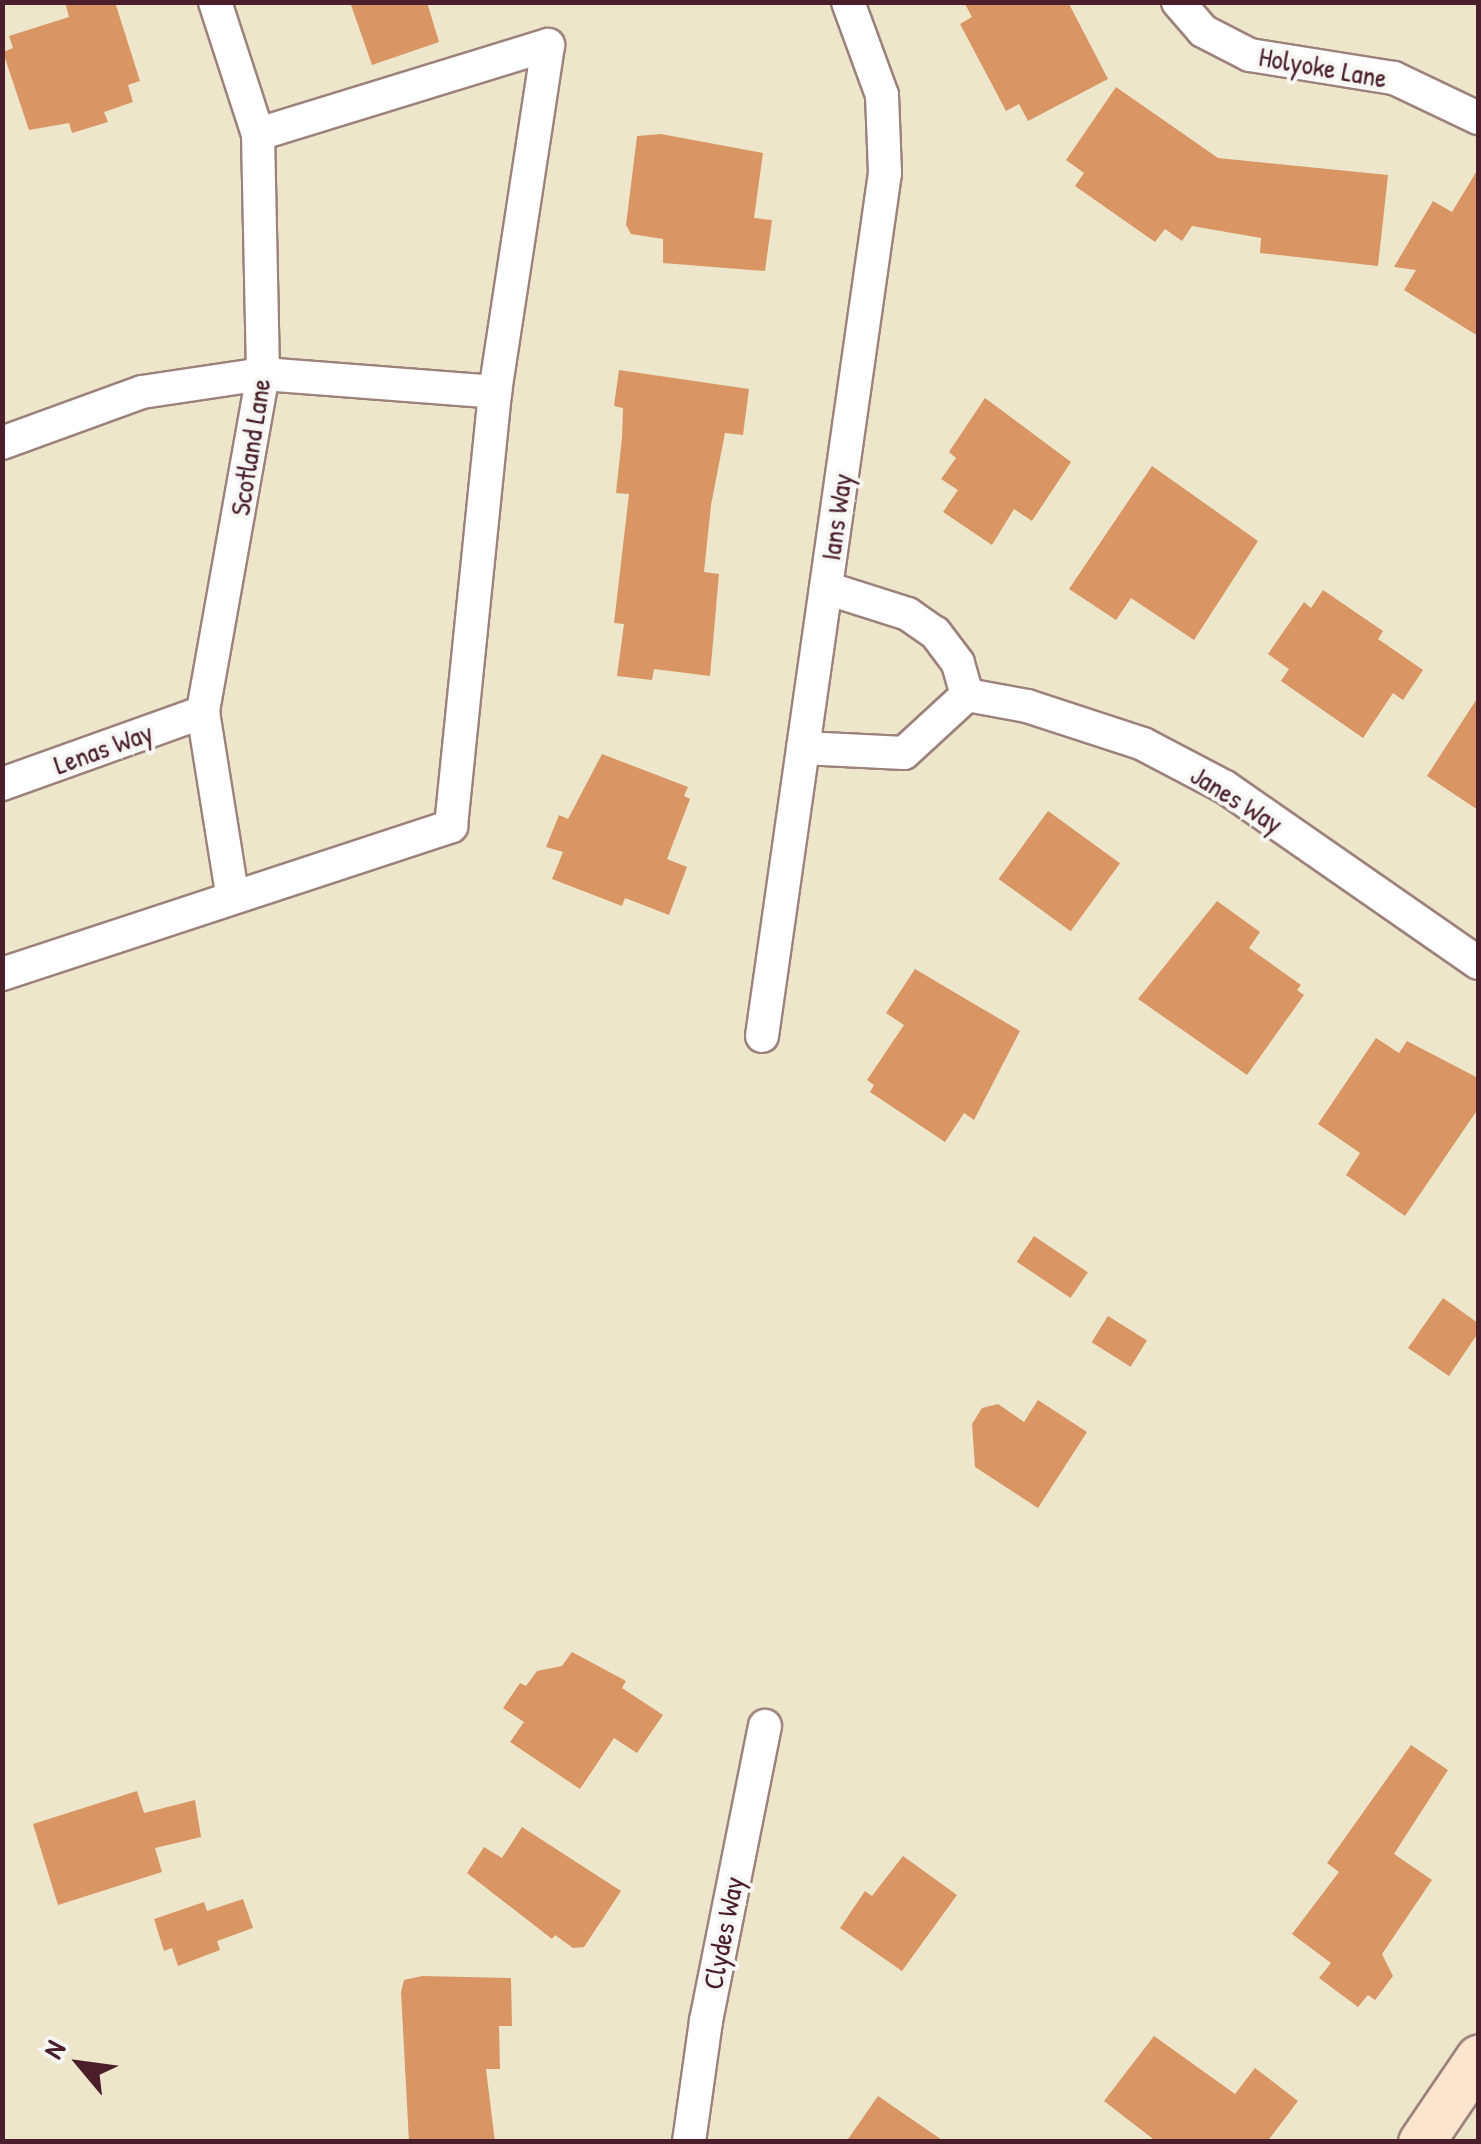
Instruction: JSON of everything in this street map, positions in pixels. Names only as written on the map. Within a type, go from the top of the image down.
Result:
[{"type":"street","name":"Scotland Lane","points":[[216,2],[258,134],[263,374],[204,712],[232,893]]},
{"type":"street","name":"Ians Way","points":[[762,1036],[885,173],[882,95],[848,2]]},
{"type":"street","name":"Holyoke Lane","points":[[1178,2],[1203,31],[1250,55],[1394,78],[1478,118]]},
{"type":"street","points":[[2,974],[232,893],[450,826],[495,392],[548,45],[258,134]]},
{"type":"street","points":[[2,443],[142,392],[263,374],[495,392]]},
{"type":"street","points":[[803,748],[904,753],[967,695],[958,663],[935,633],[908,614],[826,588]]},
{"type":"street","name":"Janes Way","points":[[967,695],[1027,706],[1143,744],[1208,778],[1478,963]]},
{"type":"street","name":"Lenas Way","points":[[2,784],[204,712]]},
{"type":"street","name":"Clydes Way","points":[[689,2142],[706,2022],[765,1726]]},
{"type":"street","points":[[1420,2142],[1478,2058]]},
{"type":"building","points":[[65,2],[115,2],[140,81],[128,85],[133,102],[104,112],[108,122],[72,133],[69,123],[29,130],[3,52],[13,48],[9,36],[69,17]]},
{"type":"building","points":[[350,2],[427,2],[439,42],[372,65]]},
{"type":"building","points":[[964,2],[1068,2],[1108,79],[1028,121],[1019,104],[1006,111],[960,24],[972,17]]},
{"type":"building","points":[[1116,87],[1218,158],[1388,175],[1378,266],[1260,253],[1261,238],[1192,226],[1182,241],[1165,229],[1155,242],[1075,186],[1084,173],[1066,160]]},
{"type":"building","points":[[661,134],[763,153],[754,218],[772,220],[765,271],[663,263],[663,239],[631,234],[626,225],[637,136]]},
{"type":"building","points":[[1478,169],[1478,336],[1404,290],[1416,270],[1394,267],[1433,201],[1452,212]]},
{"type":"building","points":[[619,370],[749,389],[743,435],[725,433],[711,505],[704,572],[719,574],[710,676],[654,669],[652,680],[617,676],[624,624],[614,623],[629,494],[616,493],[623,408],[614,406]]},
{"type":"building","points":[[985,398],[1071,462],[1032,521],[1014,509],[992,545],[943,512],[958,490],[941,479],[956,458],[949,452]]},
{"type":"building","points":[[1152,466],[1258,541],[1194,640],[1131,598],[1116,620],[1069,589]]},
{"type":"building","points":[[1323,590],[1383,631],[1378,639],[1423,670],[1403,700],[1393,693],[1363,738],[1281,681],[1289,669],[1268,654],[1304,602],[1311,608]]},
{"type":"building","points":[[1478,697],[1478,810],[1427,776]]},
{"type":"building","points":[[602,754],[688,787],[684,796],[690,799],[667,859],[687,867],[669,915],[625,898],[622,906],[552,879],[563,852],[546,847],[559,815],[568,819]]},
{"type":"building","points":[[1048,811],[1120,863],[1071,931],[999,879]]},
{"type":"building","points":[[1217,901],[1260,932],[1249,948],[1301,985],[1297,990],[1304,995],[1247,1075],[1138,999]]},
{"type":"building","points":[[915,969],[1020,1031],[974,1120],[964,1113],[945,1142],[870,1092],[874,1085],[867,1080],[904,1025],[886,1013]]},
{"type":"building","points":[[1376,1038],[1399,1053],[1407,1041],[1478,1078],[1478,1109],[1405,1216],[1346,1175],[1360,1153],[1318,1124]]},
{"type":"building","points":[[1034,1236],[1088,1272],[1071,1298],[1017,1262]]},
{"type":"building","points":[[1443,1298],[1478,1323],[1478,1333],[1449,1376],[1408,1348]]},
{"type":"building","points":[[1108,1316],[1147,1340],[1131,1367],[1092,1342]]},
{"type":"building","points":[[1038,1400],[1087,1432],[1038,1508],[975,1467],[972,1424],[982,1408],[998,1404],[1024,1422]]},
{"type":"building","points":[[572,1652],[626,1681],[622,1688],[663,1715],[637,1753],[614,1738],[580,1789],[510,1742],[524,1722],[503,1708],[520,1683],[526,1686],[537,1671],[562,1666]]},
{"type":"building","points":[[1411,1745],[1448,1770],[1394,1854],[1432,1880],[1382,1954],[1393,1976],[1375,2000],[1368,1995],[1358,2007],[1319,1978],[1331,1963],[1292,1934],[1339,1872],[1327,1863]]},
{"type":"building","points":[[137,1791],[144,1813],[195,1800],[201,1837],[155,1848],[162,1872],[58,1905],[33,1824]]},
{"type":"building","points":[[522,1827],[621,1891],[584,1947],[573,1948],[555,1935],[552,1939],[467,1873],[484,1847],[502,1858]]},
{"type":"building","points":[[903,1856],[957,1895],[902,1971],[840,1928],[865,1891],[872,1896]]},
{"type":"building","points":[[243,1899],[253,1928],[217,1941],[220,1950],[178,1966],[172,1948],[164,1951],[154,1919],[204,1902],[207,1911]]},
{"type":"building","points":[[422,1976],[511,1978],[512,2026],[499,2026],[500,2069],[486,2069],[495,2142],[409,2142],[401,1992],[404,1980]]},
{"type":"building","points":[[1154,2036],[1235,2094],[1255,2068],[1298,2101],[1267,2142],[1157,2142],[1104,2101]]},
{"type":"building","points":[[878,2096],[945,2142],[846,2142]]}]
